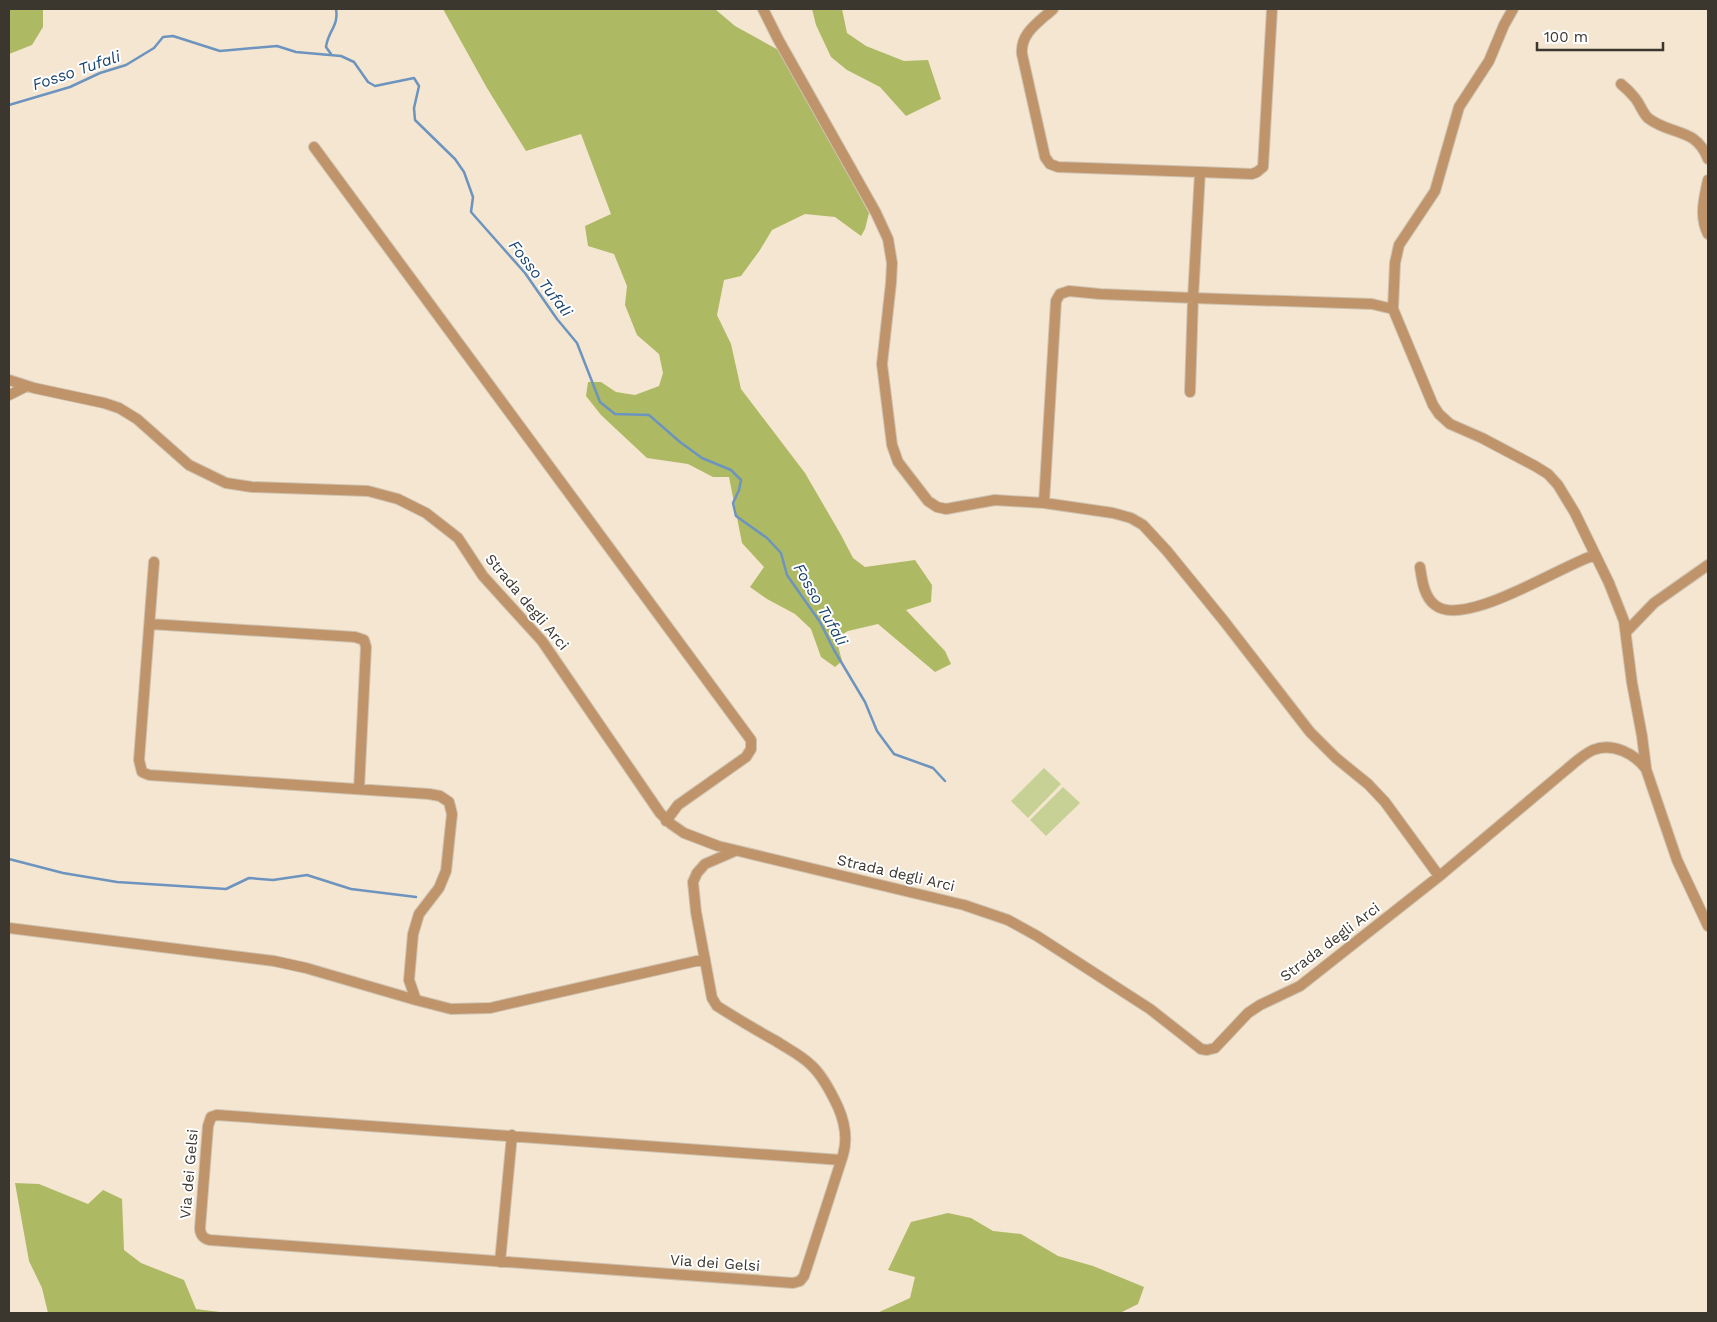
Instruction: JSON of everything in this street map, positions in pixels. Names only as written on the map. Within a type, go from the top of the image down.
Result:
[{"type":"street","points":[[764,9],[778,39],[876,213],[888,239],[891,258],[891,278],[882,364],[892,440],[896,459],[928,501],[938,507],[948,509],[973,503],[1003,500],[1044,503],[1121,514],[1135,520],[1148,530],[1246,648],[1310,732],[1336,758],[1368,784],[1385,802],[1439,876]]},
{"type":"street","points":[[1053,9],[1025,36],[1022,45],[1046,157],[1050,164],[1058,167],[1254,174],[1263,167],[1271,9]]},
{"type":"street","points":[[1513,9],[1489,61],[1459,107],[1434,194],[1404,235],[1399,245],[1395,263],[1393,309],[1430,399],[1439,414],[1450,424],[1482,438],[1535,466],[1551,477],[1575,513],[1615,596],[1627,631],[1632,683],[1646,769],[1677,860],[1708,926]]},
{"type":"street","points":[[1621,84],[1637,100],[1648,118],[1671,130],[1696,139],[1708,158]]},
{"type":"street","points":[[314,147],[751,740],[751,749],[746,757],[678,805],[666,821]]},
{"type":"street","points":[[1190,392],[1200,172]]},
{"type":"street","points":[[1708,180],[1702,213],[1704,226],[1708,234]]},
{"type":"street","points":[[1044,503],[1056,301],[1062,293],[1133,294],[1372,304],[1393,309]]},
{"type":"street","name":"Strada degli Arci","points":[[9,380],[104,403],[124,411],[144,425],[190,465],[226,483],[252,487],[338,489],[373,492],[404,502],[430,516],[458,538],[488,582],[542,640],[666,821],[695,838],[735,851],[956,903],[1008,920],[1038,936],[1127,994],[1164,1019],[1199,1048],[1207,1050],[1220,1044],[1252,1010],[1300,986],[1439,876],[1556,778],[1592,751],[1606,748],[1624,752],[1638,759],[1646,769]]},
{"type":"street","points":[[9,395],[28,386]]},
{"type":"street","points":[[1420,567],[1425,591],[1430,600],[1440,609],[1455,611],[1495,600],[1575,562],[1595,555]]},
{"type":"street","points":[[154,562],[139,760],[142,772],[147,775],[436,795],[447,800],[452,808],[445,874],[439,888],[419,914],[413,934],[410,980],[416,1000]]},
{"type":"street","points":[[1627,631],[1654,603],[1708,565]]},
{"type":"street","points":[[150,624],[355,637],[364,640],[366,647],[359,789]]},
{"type":"street","name":"Via dei Gelsi","points":[[735,851],[706,864],[697,873],[693,882],[696,912],[711,996],[715,1004],[800,1056],[810,1065],[823,1080],[836,1103],[844,1126],[846,1140],[841,1160],[804,1276],[800,1281],[796,1283],[210,1240],[201,1234],[208,1126],[211,1117],[220,1115],[841,1160]]},
{"type":"street","points":[[9,928],[274,961],[451,1008],[490,1008],[705,959]]},
{"type":"street","points":[[500,1262],[512,1135]]},
{"type":"green space","points":[[9,9],[43,9],[43,27],[32,45],[9,54]]},
{"type":"green space","points":[[443,9],[715,9],[735,26],[782,52],[869,213],[861,236],[835,217],[805,214],[772,230],[741,276],[724,280],[717,315],[731,344],[741,389],[805,473],[853,558],[865,567],[915,560],[932,585],[931,602],[906,610],[945,651],[951,664],[935,672],[878,624],[848,631],[836,638],[842,661],[835,667],[821,657],[811,629],[795,614],[767,599],[750,587],[764,567],[742,543],[729,477],[713,477],[688,464],[647,458],[601,415],[586,396],[588,382],[601,382],[616,392],[635,395],[659,386],[663,373],[659,354],[637,335],[625,305],[627,286],[614,254],[588,246],[585,226],[611,214],[581,134],[526,151],[487,88]]},
{"type":"green space","points":[[812,9],[842,9],[847,33],[866,46],[904,61],[928,60],[941,99],[906,116],[880,87],[847,70],[831,57],[816,25]]},
{"type":"green space","points":[[1044,768],[1061,784],[1028,818],[1011,801]]},
{"type":"green space","points":[[1063,787],[1080,803],[1046,836],[1030,820]]},
{"type":"green space","points":[[15,1183],[39,1184],[88,1204],[103,1190],[122,1199],[124,1250],[141,1263],[184,1280],[196,1309],[228,1313],[48,1313],[42,1288],[29,1261]]},
{"type":"green space","points":[[948,1213],[971,1218],[993,1231],[1021,1234],[1058,1256],[1093,1266],[1144,1287],[1138,1304],[1120,1313],[877,1313],[910,1298],[915,1277],[888,1270],[911,1222]]},
{"type":"waterway","points":[[331,54],[326,47],[335,24],[336,9]]},
{"type":"waterway","name":"Fosso Tufali","points":[[9,105],[70,87],[100,73],[126,65],[154,48],[163,37],[173,36],[220,51],[277,46],[296,52],[341,56],[354,62],[368,82],[375,86],[414,78],[419,86],[414,108],[415,120],[455,159],[464,172],[473,197],[471,212],[525,273],[557,319],[577,343],[600,402],[615,414],[649,415],[702,458],[731,470],[741,480],[733,503],[736,516],[767,538],[781,553],[787,575],[820,622],[834,650],[865,702],[877,731],[894,754],[933,768],[945,781]]},
{"type":"waterway","points":[[9,859],[63,873],[117,882],[226,889],[249,878],[273,880],[307,875],[351,889],[416,897]]}]
